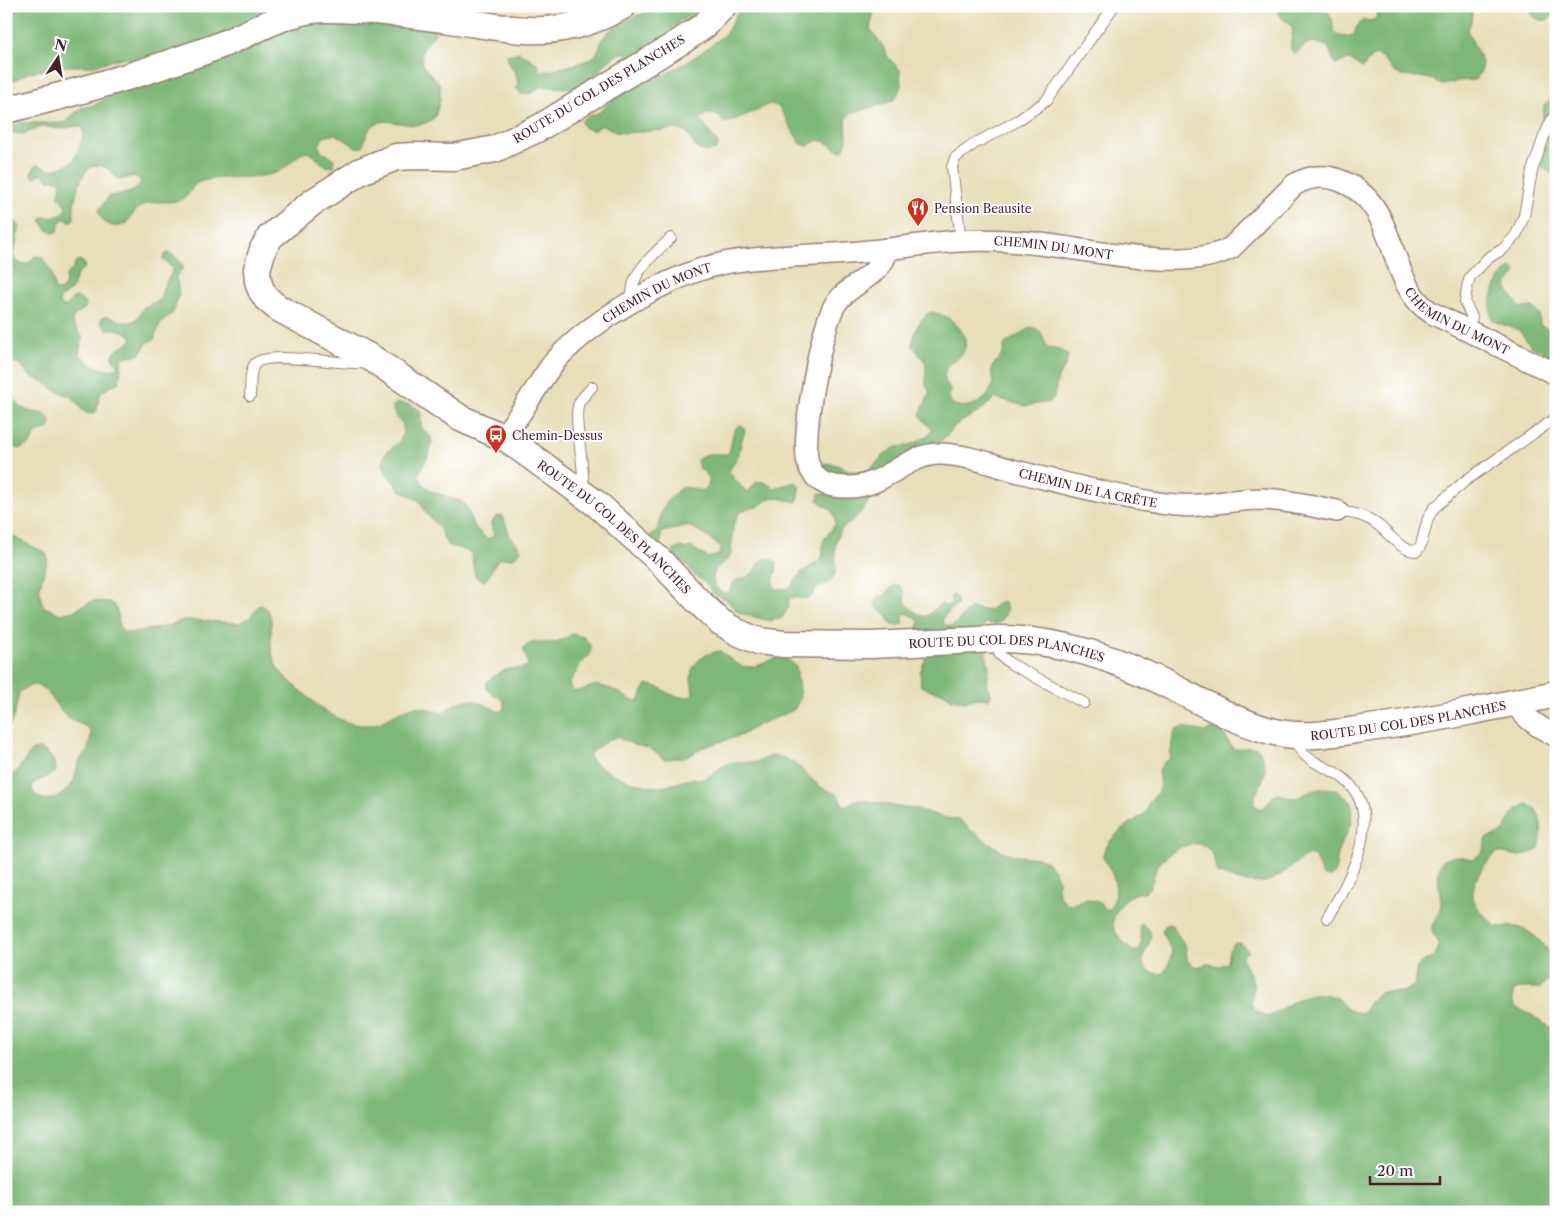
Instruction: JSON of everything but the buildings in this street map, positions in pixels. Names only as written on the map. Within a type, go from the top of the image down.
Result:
[{"type":"street","points":[[6,110],[54,99],[184,58],[229,42],[293,13],[308,10],[361,10],[492,26],[543,30],[574,25],[623,6]]},
{"type":"street","name":"ROUTE DU COL DES PLANCHES","points":[[723,6],[705,24],[683,40],[548,123],[514,141],[495,149],[454,157],[396,157],[379,162],[361,171],[313,202],[270,238],[263,249],[257,269],[261,290],[267,299],[292,317],[398,374],[451,413],[503,437],[521,448],[630,533],[719,621],[737,632],[758,641],[806,646],[1017,639],[1047,643],[1104,656],[1146,674],[1245,722],[1265,729],[1294,735],[1315,735],[1404,724],[1556,694]]},
{"type":"street","name":"CHEMIN DU MONT","points":[[503,437],[547,372],[572,345],[596,326],[636,301],[689,275],[734,261],[772,256],[816,255],[962,240],[1039,244],[1143,258],[1207,256],[1231,248],[1294,185],[1305,178],[1328,177],[1350,184],[1370,201],[1384,226],[1410,291],[1420,305],[1432,313],[1556,374]]},
{"type":"street","name":"CHEMIN DE LA CRÊTE","points":[[886,249],[881,264],[837,302],[826,332],[809,413],[806,451],[810,470],[821,481],[838,487],[864,486],[885,477],[917,458],[939,454],[961,456],[1081,487],[1165,504],[1197,505],[1234,500],[1263,499],[1337,511]]},
{"type":"street","points":[[1515,703],[1521,712],[1534,724],[1556,736]]},
{"type":"lane","points":[[962,240],[952,168],[955,158],[974,144],[1017,121],[1046,100],[1114,6]]},
{"type":"lane","points":[[1468,330],[1472,318],[1465,303],[1470,277],[1488,258],[1503,249],[1516,235],[1524,216],[1536,161],[1545,134],[1552,118],[1556,116]]},
{"type":"lane","points":[[636,301],[632,295],[632,287],[642,268],[671,238]]},
{"type":"lane","points":[[250,396],[252,371],[254,364],[259,360],[287,358],[352,364],[364,363],[373,359]]},
{"type":"lane","points":[[582,494],[584,472],[577,412],[580,401],[592,387]]},
{"type":"lane","name":"CHEMIN DE LA CRÊTE","points":[[1337,511],[1358,514],[1377,524],[1400,546],[1411,551],[1417,551],[1421,546],[1428,518],[1434,508],[1465,481],[1556,418]]},
{"type":"lane","points":[[997,640],[1000,655],[1011,664],[1084,703]]},
{"type":"lane","points":[[1294,735],[1299,749],[1313,761],[1347,781],[1354,789],[1362,806],[1364,817],[1362,839],[1354,868],[1327,918]]},
{"type":"green space","points":[[6,6],[415,6],[434,26],[435,33],[421,53],[423,66],[440,84],[440,99],[435,117],[429,121],[417,125],[389,121],[381,122],[373,126],[367,133],[363,147],[356,147],[336,134],[323,137],[319,145],[321,151],[334,159],[334,166],[326,166],[306,152],[298,156],[284,169],[275,173],[198,182],[183,199],[146,204],[120,226],[112,226],[105,222],[99,214],[99,210],[109,196],[131,192],[141,182],[139,178],[133,176],[121,180],[105,167],[94,166],[88,169],[79,185],[74,204],[74,219],[69,222],[66,219],[62,219],[58,231],[54,233],[46,229],[41,221],[43,217],[59,216],[66,209],[59,196],[61,183],[58,180],[48,180],[42,173],[34,178],[31,173],[36,165],[49,170],[58,169],[74,161],[84,133],[83,128],[76,126],[59,129],[43,126],[24,134],[6,132],[6,128],[21,123],[65,122],[81,108],[95,105],[127,86],[134,85],[132,59],[121,58],[92,66],[63,66],[28,73],[6,84]]},
{"type":"green space","points":[[658,6],[705,6],[702,10],[680,21],[665,36],[645,44],[648,61],[664,75],[695,57],[717,41],[727,32],[741,6],[875,6],[870,29],[888,57],[900,70],[901,86],[896,98],[887,103],[851,113],[846,119],[847,141],[843,150],[840,151],[824,141],[817,141],[808,146],[800,143],[779,107],[772,104],[725,123],[717,115],[706,114],[700,119],[718,144],[716,150],[710,151],[697,148],[687,132],[676,129],[626,133],[616,132],[603,125],[593,130],[584,128],[581,121],[601,111],[615,96],[639,81],[631,59],[624,52],[612,58],[592,78],[575,87],[541,86],[532,93],[521,94],[517,89],[516,73],[510,65],[507,55],[520,52],[538,64],[540,72],[576,64],[595,55],[604,37],[616,26]]},
{"type":"green space","points":[[1277,6],[1305,6],[1328,12],[1332,19],[1334,32],[1342,37],[1354,35],[1357,26],[1362,21],[1375,20],[1378,13],[1372,6],[1473,6],[1471,22],[1467,30],[1482,62],[1481,71],[1476,79],[1441,85],[1435,80],[1402,76],[1393,71],[1383,59],[1376,55],[1371,57],[1363,68],[1350,60],[1335,64],[1328,46],[1312,42],[1295,54],[1291,50],[1292,25],[1280,16]]},
{"type":"green space","points":[[1528,6],[1556,6],[1552,17],[1544,20],[1534,17]]},
{"type":"green space","points":[[1556,96],[1556,177],[1537,162],[1544,106]]},
{"type":"green space","points":[[15,221],[20,227],[13,254],[14,259],[21,264],[27,264],[35,256],[42,257],[51,272],[55,290],[60,291],[65,287],[66,275],[73,269],[78,260],[83,262],[85,267],[77,275],[71,290],[59,302],[61,306],[66,307],[73,298],[77,297],[85,303],[85,308],[73,317],[72,322],[82,337],[79,354],[102,369],[112,370],[118,368],[118,364],[112,358],[114,353],[132,339],[124,331],[106,329],[101,324],[101,319],[107,316],[125,322],[133,321],[137,319],[144,307],[160,300],[163,288],[172,272],[171,266],[163,260],[164,256],[168,253],[178,259],[183,268],[176,276],[179,294],[173,313],[160,323],[154,339],[147,343],[140,354],[124,357],[119,382],[101,392],[97,410],[94,414],[82,410],[70,396],[54,390],[46,383],[30,376],[20,364],[6,361],[6,222]]},
{"type":"green space","points":[[1512,268],[1515,270],[1515,276],[1508,283],[1507,289],[1520,308],[1533,307],[1539,314],[1540,325],[1556,331],[1556,362],[1542,350],[1532,347],[1519,330],[1493,321],[1491,308],[1494,292],[1501,277]]},
{"type":"green space","points":[[930,312],[950,319],[965,338],[964,350],[948,366],[944,374],[950,389],[949,398],[951,403],[963,407],[969,406],[986,397],[990,392],[993,381],[992,367],[1001,357],[1005,344],[1031,327],[1041,332],[1047,347],[1061,351],[1068,356],[1066,365],[1058,377],[1054,397],[1049,402],[1026,406],[995,398],[980,411],[956,425],[942,440],[910,452],[865,493],[868,501],[866,506],[840,531],[836,542],[836,565],[832,578],[816,588],[811,597],[789,598],[788,608],[782,618],[771,621],[739,613],[725,598],[715,595],[705,582],[695,576],[686,564],[676,560],[673,551],[680,547],[686,549],[691,547],[708,558],[719,555],[720,547],[698,531],[685,526],[664,531],[661,534],[661,542],[658,546],[648,538],[658,528],[667,502],[680,489],[706,489],[709,477],[699,468],[697,461],[707,454],[728,454],[734,431],[739,425],[743,426],[745,431],[739,454],[729,471],[735,479],[748,492],[756,482],[764,482],[774,488],[795,482],[799,485],[799,498],[796,502],[775,497],[770,498],[757,507],[746,509],[738,514],[733,527],[731,554],[716,569],[713,579],[716,589],[728,593],[734,582],[749,576],[764,559],[768,558],[777,563],[773,585],[777,589],[790,588],[802,572],[821,560],[823,541],[835,525],[833,512],[818,500],[819,493],[831,495],[820,470],[823,464],[833,464],[856,472],[866,471],[890,450],[917,442],[932,430],[920,414],[930,393],[926,385],[926,363],[912,345],[918,326]]},
{"type":"green space","points":[[6,395],[26,410],[45,414],[50,422],[48,429],[36,433],[30,444],[19,449],[6,444]]},
{"type":"green space","points":[[396,403],[413,406],[421,412],[422,428],[432,441],[429,454],[418,475],[423,484],[431,491],[462,502],[467,508],[473,525],[487,539],[494,536],[491,524],[496,517],[503,516],[510,536],[521,549],[515,557],[500,558],[484,581],[476,577],[471,552],[447,545],[440,529],[426,513],[420,501],[400,490],[387,474],[383,464],[384,455],[401,439],[403,430],[403,424],[394,412],[393,406]]},
{"type":"green space","points":[[6,533],[46,553],[48,559],[40,588],[44,607],[61,614],[73,611],[92,601],[109,602],[114,605],[118,613],[119,627],[125,633],[168,626],[184,620],[240,623],[250,617],[259,605],[264,607],[270,615],[272,650],[279,670],[327,712],[336,718],[356,724],[378,723],[413,707],[442,713],[465,700],[476,701],[500,712],[504,709],[504,701],[486,689],[487,682],[505,670],[528,666],[523,649],[528,645],[536,642],[560,641],[572,634],[584,637],[591,650],[589,656],[581,664],[569,684],[572,691],[599,686],[614,690],[634,701],[640,700],[647,685],[658,687],[676,696],[689,697],[693,694],[691,677],[694,666],[705,656],[715,652],[720,651],[742,666],[751,667],[781,658],[796,666],[800,698],[794,710],[758,725],[742,735],[701,748],[683,758],[664,759],[649,748],[634,745],[617,737],[607,741],[591,752],[589,757],[602,768],[621,778],[658,787],[688,780],[704,779],[730,763],[757,762],[772,756],[778,756],[795,764],[821,787],[835,793],[845,806],[856,800],[918,809],[961,821],[1001,851],[1016,856],[1039,858],[1047,862],[1054,870],[1058,880],[1059,895],[1067,904],[1076,903],[1086,898],[1100,903],[1105,909],[1110,909],[1116,888],[1113,876],[1103,857],[1109,843],[1119,832],[1144,814],[1148,803],[1158,792],[1160,781],[1158,771],[1164,762],[1170,759],[1173,736],[1176,730],[1183,727],[1204,732],[1215,729],[1223,733],[1233,749],[1255,747],[1260,752],[1265,770],[1253,803],[1259,809],[1265,807],[1275,794],[1296,798],[1322,788],[1338,791],[1352,803],[1351,821],[1339,847],[1335,873],[1330,877],[1322,875],[1315,857],[1309,855],[1270,880],[1255,883],[1240,881],[1218,873],[1213,856],[1204,846],[1190,844],[1175,850],[1158,865],[1150,887],[1145,892],[1131,895],[1124,901],[1116,913],[1113,924],[1119,937],[1132,951],[1137,951],[1141,945],[1139,926],[1142,923],[1148,928],[1151,937],[1143,956],[1143,961],[1148,970],[1156,973],[1164,973],[1170,961],[1172,951],[1162,930],[1167,924],[1172,925],[1185,945],[1187,961],[1196,967],[1209,964],[1219,966],[1227,963],[1229,950],[1235,943],[1242,944],[1248,951],[1242,957],[1243,963],[1252,979],[1252,1005],[1259,1013],[1268,1017],[1300,998],[1317,994],[1336,998],[1348,1009],[1362,1013],[1375,996],[1382,992],[1402,992],[1414,986],[1417,967],[1423,961],[1434,956],[1439,946],[1432,928],[1441,907],[1439,873],[1442,862],[1452,856],[1473,859],[1482,853],[1487,838],[1500,834],[1506,828],[1516,810],[1527,804],[1535,809],[1540,820],[1541,836],[1538,850],[1520,856],[1498,852],[1479,874],[1473,889],[1473,896],[1477,906],[1496,927],[1517,927],[1529,932],[1547,949],[1553,963],[1554,970],[1551,977],[1540,988],[1521,988],[1513,992],[1512,1001],[1516,1008],[1532,1015],[1556,1030],[1556,1212],[6,1212],[6,776],[15,774],[32,750],[40,749],[51,758],[56,771],[33,783],[32,790],[42,798],[47,799],[59,796],[74,780],[79,762],[88,749],[91,732],[87,727],[68,718],[47,692],[35,685],[19,693],[13,718],[6,730]]},
{"type":"green space","points":[[896,585],[899,585],[902,589],[908,606],[925,617],[941,604],[946,606],[951,604],[951,596],[954,595],[957,605],[942,618],[944,625],[951,627],[970,608],[988,611],[997,604],[1004,602],[1006,610],[1003,619],[997,624],[985,623],[983,626],[989,667],[987,684],[991,694],[989,699],[957,700],[944,693],[921,686],[920,672],[930,649],[919,629],[919,621],[912,615],[903,614],[903,624],[892,625],[886,614],[876,607],[875,600],[879,596],[884,596]]},
{"type":"place","name":"Pension Beausite","points":[[918,227]]},
{"type":"place","name":"Chemin-Dessus","points":[[496,454]]}]
